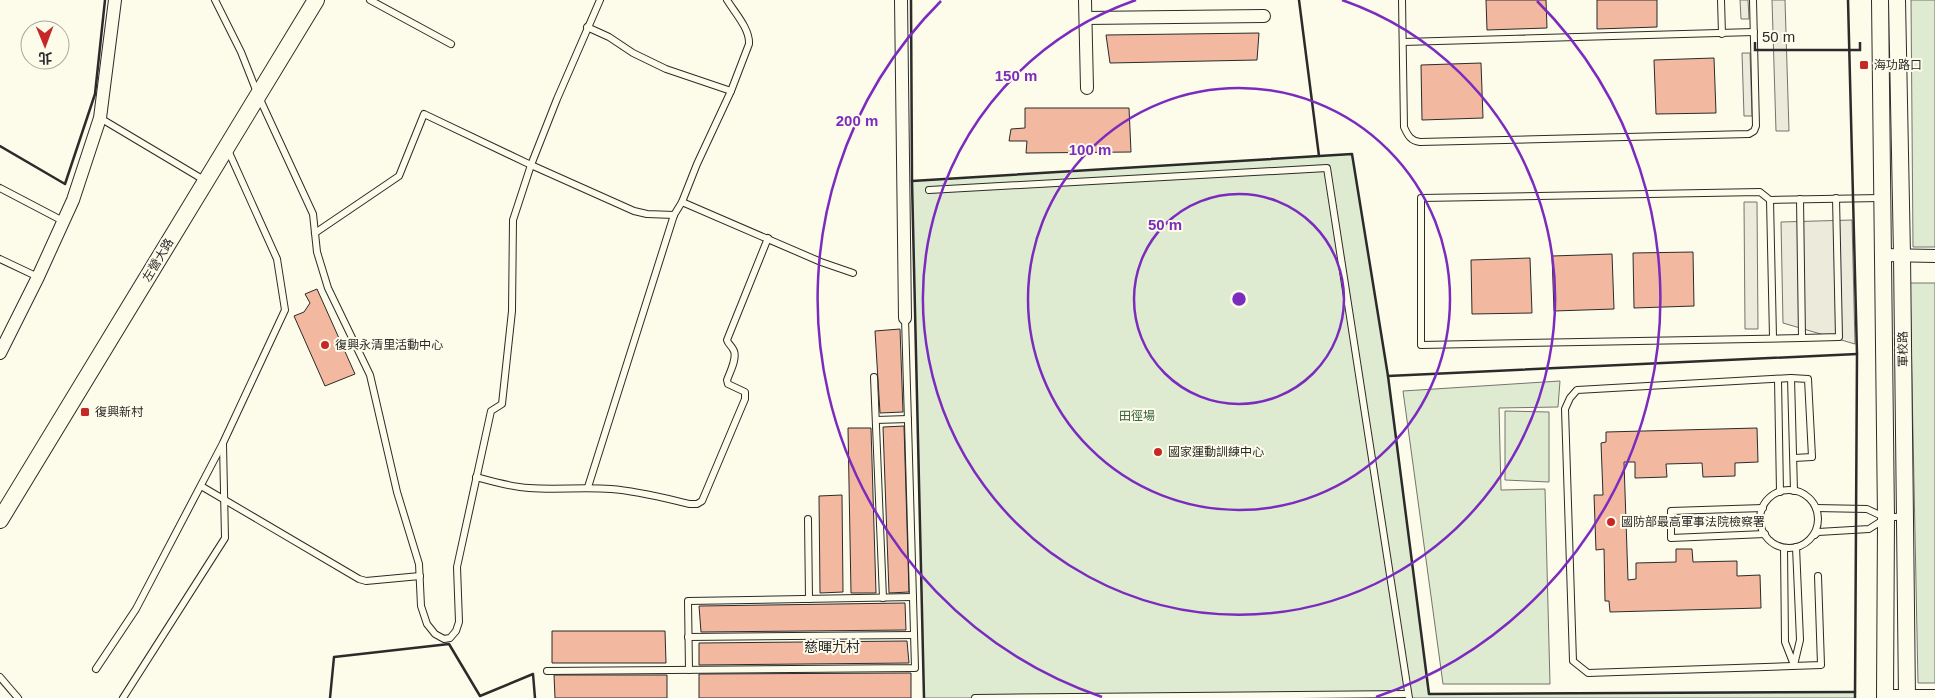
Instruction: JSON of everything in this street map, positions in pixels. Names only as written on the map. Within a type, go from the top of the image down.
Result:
[{"type":"street","points":[[0,353],[4,334],[38,277],[73,200],[100,118],[115,0]]},
{"type":"street","name":"左營大路","points":[[0,520],[316,0]]},
{"type":"street","points":[[901,0],[904,318]]},
{"type":"street","points":[[1085,0],[1087,88]]},
{"type":"street","name":"軍校路","points":[[1880,0],[1886,518],[1884,697]]},
{"type":"street","name":"軍校路","points":[[1898,0],[1907,697]]},
{"type":"street","points":[[1086,18],[1264,16]]},
{"type":"street","points":[[1883,255],[1935,256]]},
{"type":"street","points":[[1884,697],[1935,696]]},
{"type":"lane","points":[[215,0],[241,52],[258,95],[313,214],[317,252],[328,288],[370,375],[397,492],[419,564],[421,606],[427,624],[435,634],[444,639],[450,638],[456,631],[459,622],[457,567],[491,411],[502,404],[512,311],[512,226],[532,165],[600,0]]},
{"type":"lane","points":[[370,0],[451,44]]},
{"type":"lane","points":[[588,487],[674,215],[682,202],[696,164],[731,91],[749,44],[750,38],[727,0]]},
{"type":"lane","points":[[1402,0],[1404,127],[1407,134],[1414,141],[1749,134],[1754,131],[1756,126],[1753,0]]},
{"type":"lane","points":[[1721,0],[1722,34]]},
{"type":"lane","points":[[588,27],[609,37],[633,54],[666,69],[731,91]]},
{"type":"lane","points":[[1403,42],[1754,32]]},
{"type":"lane","points":[[315,233],[399,176],[424,114],[634,211],[647,214],[674,215]]},
{"type":"lane","points":[[100,118],[206,181]]},
{"type":"lane","points":[[96,669],[136,609],[201,486],[224,442],[285,310],[277,260],[227,147]]},
{"type":"lane","points":[[929,190],[1327,168],[1408,696],[975,698]]},
{"type":"lane","points":[[0,188],[63,221]]},
{"type":"lane","points":[[1836,198],[1839,337],[1421,345],[1421,198],[1760,192],[1770,200],[1836,198],[1882,198]]},
{"type":"lane","points":[[1800,199],[1802,338]]},
{"type":"lane","points":[[1770,200],[1773,337]]},
{"type":"lane","points":[[682,202],[821,262],[853,273]]},
{"type":"lane","points":[[476,477],[510,486],[531,488],[588,487],[642,493],[690,504],[697,504],[702,501],[745,399],[745,392],[728,384],[727,380],[734,351],[727,340],[768,238]]},
{"type":"lane","points":[[0,259],[38,277]]},
{"type":"lane","points":[[547,671],[915,668],[904,318]]},
{"type":"lane","points":[[874,377],[883,598]]},
{"type":"lane","points":[[1791,378],[1794,491]]},
{"type":"lane","points":[[1794,458],[1812,457],[1808,379],[1791,378],[1577,390],[1570,398],[1565,409],[1573,662],[1588,673],[1821,665],[1818,576]]},
{"type":"lane","points":[[1778,379],[1780,492]]},
{"type":"lane","points":[[876,420],[908,419]]},
{"type":"lane","points":[[124,698],[225,538],[224,442]]},
{"type":"lane","points":[[201,486],[359,579],[366,581],[420,576]]},
{"type":"lane","points":[[1812,537],[1818,523],[1816,508],[1811,500],[1803,494],[1794,491],[1780,492],[1767,501],[1761,517],[1765,534],[1773,543],[1784,548],[1802,545],[1812,537],[1818,532],[1869,529],[1886,518],[1905,516]]},
{"type":"lane","points":[[1763,508],[1671,511],[1672,538],[1765,534]]},
{"type":"lane","points":[[1816,508],[1866,508],[1886,518]]},
{"type":"lane","points":[[808,519],[810,599]]},
{"type":"lane","points":[[1794,665],[1800,640],[1796,547]]},
{"type":"lane","points":[[1784,548],[1785,642],[1794,665]]},
{"type":"lane","points":[[689,670],[688,601],[913,598]]},
{"type":"lane","points":[[688,637],[914,636]]},
{"type":"lane","points":[[0,677],[18,698]]},
{"type":"green space","points":[[1911,0],[1935,0],[1935,247],[1913,247]]},
{"type":"green space","name":"國家運動訓練中心","points":[[1352,154],[1388,376],[1429,694],[1855,692],[1855,698],[924,698],[912,181]]},
{"type":"green space","points":[[1910,283],[1935,283],[1935,683],[1918,683]]},
{"type":"green space","points":[[1560,381],[1558,407],[1499,408],[1501,490],[1545,489],[1550,684],[1443,684],[1403,391]]},
{"type":"green space","points":[[1505,411],[1549,412],[1549,482],[1505,480]]},
{"type":"shaded area","points":[[1740,0],[1748,0],[1749,19],[1741,19]]},
{"type":"shaded area","points":[[1772,0],[1785,0],[1789,131],[1776,131]]},
{"type":"shaded area","points":[[1742,53],[1750,53],[1752,116],[1744,116]]},
{"type":"shaded area","points":[[1744,202],[1757,202],[1758,329],[1745,329]]},
{"type":"shaded area","points":[[1852,220],[1855,344],[1783,323],[1781,222]]},
{"type":"building","points":[[1486,0],[1546,0],[1547,28],[1487,30]]},
{"type":"building","points":[[1597,0],[1657,0],[1657,27],[1597,29]]},
{"type":"building","points":[[1259,33],[1257,60],[1110,63],[1106,35]]},
{"type":"building","points":[[1714,58],[1716,113],[1656,114],[1654,60]]},
{"type":"building","points":[[1481,63],[1483,118],[1422,120],[1421,65]]},
{"type":"building","points":[[1025,108],[1129,108],[1131,152],[1026,153],[1027,141],[1009,141],[1011,129],[1025,128]]},
{"type":"building","points":[[1693,252],[1694,306],[1634,308],[1633,253]]},
{"type":"building","points":[[1612,254],[1614,309],[1554,311],[1552,256]]},
{"type":"building","points":[[1530,258],[1532,313],[1472,314],[1471,260]]},
{"type":"building","name":"復興永清里活動中心","points":[[317,289],[355,374],[325,386],[294,316],[304,312],[310,303],[305,294]]},
{"type":"building","points":[[900,329],[903,412],[880,413],[875,331]]},
{"type":"building","points":[[904,426],[909,592],[889,593],[883,427]]},
{"type":"building","points":[[848,428],[871,428],[876,593],[851,593]]},
{"type":"building","name":"國防部最高軍事法院檢察署","points":[[1757,428],[1758,462],[1735,463],[1735,476],[1703,477],[1702,463],[1666,464],[1667,477],[1635,478],[1635,462],[1624,462],[1628,580],[1636,579],[1636,563],[1676,562],[1676,549],[1692,549],[1693,562],[1737,561],[1737,576],[1760,575],[1761,608],[1610,612],[1609,601],[1605,601],[1604,549],[1596,550],[1594,495],[1603,495],[1601,443],[1606,442],[1606,432]]},
{"type":"building","points":[[842,495],[843,592],[820,593],[819,496]]},
{"type":"building","points":[[905,603],[906,630],[701,632],[699,606]]},
{"type":"building","points":[[552,631],[665,631],[666,663],[552,663]]},
{"type":"building","points":[[907,641],[909,663],[699,665],[699,643]]},
{"type":"building","points":[[911,673],[911,698],[699,698],[699,674]]},
{"type":"building","points":[[554,675],[667,675],[667,698],[555,698]]},
{"type":"wall","points":[[0,146],[65,184],[95,94],[105,0]]},
{"type":"wall","points":[[911,0],[912,181],[924,698]]},
{"type":"wall","points":[[1299,0],[1319,156]]},
{"type":"wall","points":[[1848,0],[1857,354],[1855,698]]},
{"type":"wall","points":[[912,181],[1352,154],[1388,376],[1429,694],[1855,692]]},
{"type":"wall","points":[[1388,376],[1857,354]]},
{"type":"wall","points":[[330,698],[334,657],[449,644],[480,696],[533,674],[535,698]]},
{"type":"place","name":"海功路口","points":[[1864,65]]},
{"type":"place","name":"復興永清里活動中心","points":[[325,345]]},
{"type":"place","name":"復興新村","points":[[85,412]]},
{"type":"place","name":"國家運動訓練中心","points":[[1158,452]]},
{"type":"place","name":"國防部最高軍事法院檢察署","points":[[1611,522]]},
{"type":"district","name":"慈暉九村","points":[[832,647]]},
{"type":"park label","name":"田徑場","points":[[1137,416]]}]
